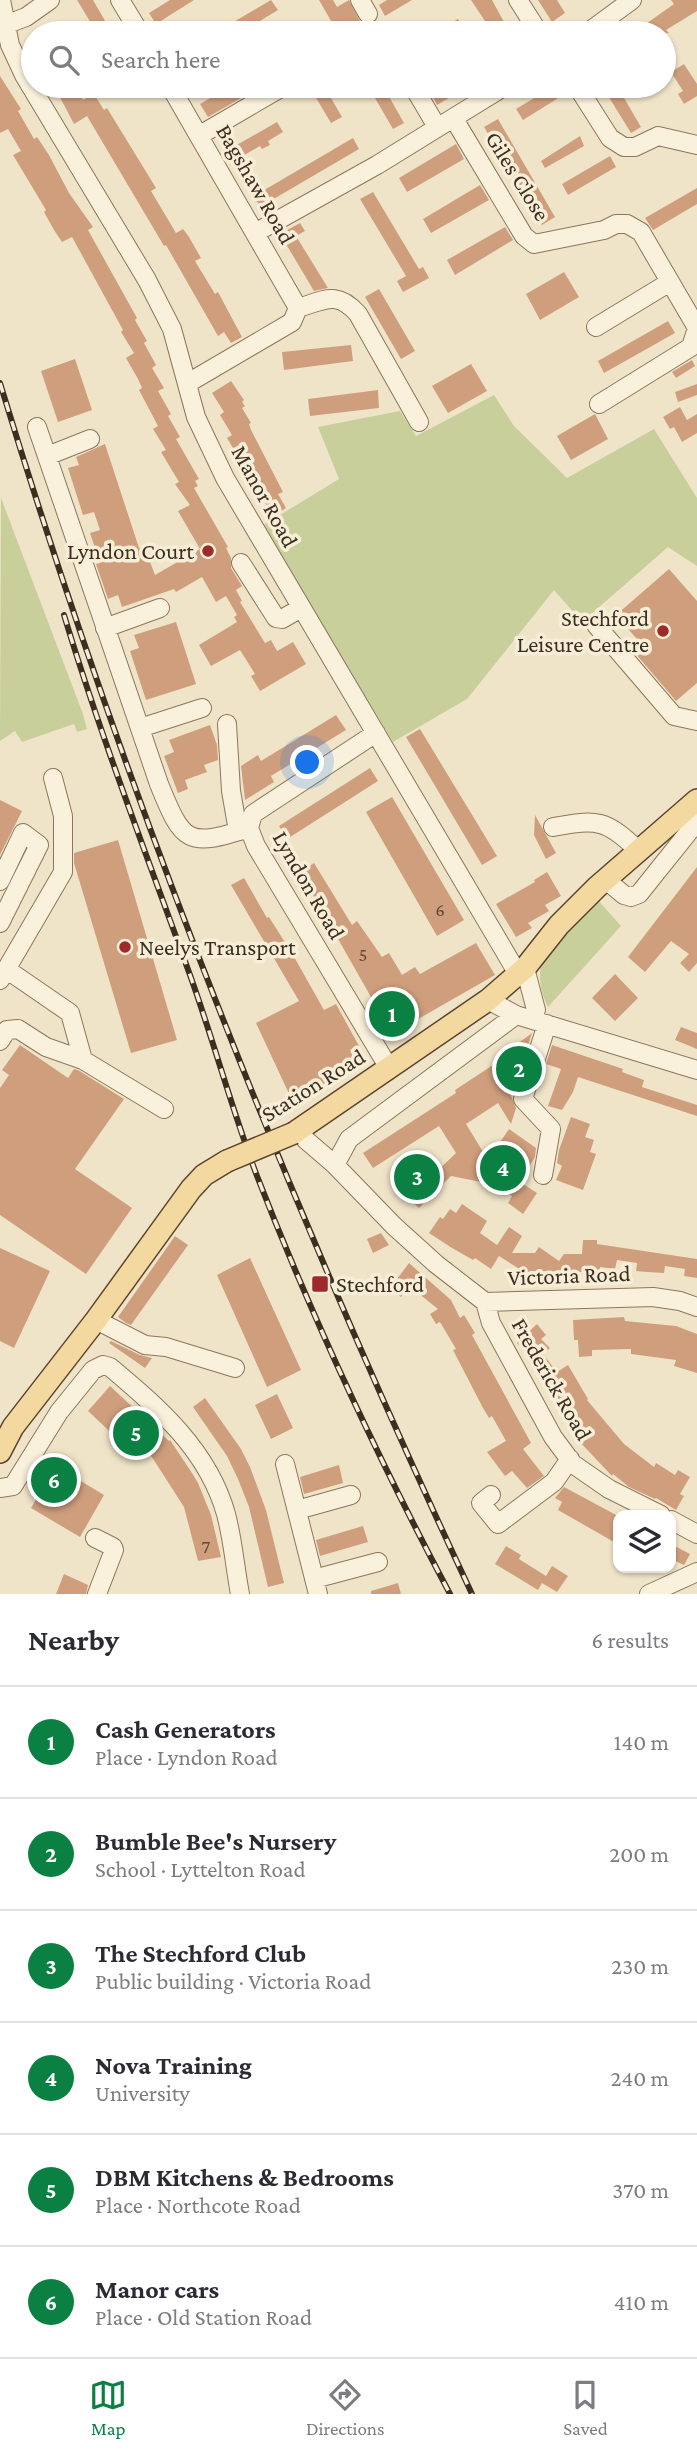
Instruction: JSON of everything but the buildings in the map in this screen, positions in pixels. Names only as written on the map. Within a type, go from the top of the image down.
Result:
[{"type":"main road","name":"Station Road","points":[[0,1452],[13,1427],[204,1175],[227,1161],[297,1131],[488,1000],[522,971],[559,925],[693,803]]},
{"type":"street","name":"Manor Road","points":[[1,0],[5,47],[21,71]]},
{"type":"street","points":[[5,25],[26,17],[50,0]]},
{"type":"street","points":[[120,0],[133,21]]},
{"type":"street","points":[[517,0],[531,21]]},
{"type":"street","points":[[603,21],[632,0]]},
{"type":"street","name":"Manor Road","points":[[38,98],[147,280],[172,328],[196,417],[225,478],[376,733],[522,971],[536,1010],[531,1019],[523,1099],[551,1129],[543,1175]]},
{"type":"street","name":"Bagshaw Road","points":[[177,98],[298,309]]},
{"type":"street","points":[[200,135],[263,98]]},
{"type":"street","points":[[420,98],[437,127]]},
{"type":"street","points":[[255,233],[377,165],[486,98]]},
{"type":"street","points":[[585,98],[610,138],[624,147],[635,147],[658,136],[697,145]]},
{"type":"street","name":"Giles Close","points":[[454,119],[524,236],[534,244],[604,230],[616,224],[627,224],[641,232],[697,328],[691,347],[599,404]]},
{"type":"street","points":[[596,327],[670,282]]},
{"type":"street","points":[[188,383],[292,322],[298,309],[328,298],[339,299],[348,303],[358,314],[419,422]]},
{"type":"street","points":[[37,427],[159,783],[173,818],[181,828],[200,840],[216,839],[244,830],[231,791],[227,724]]},
{"type":"street","points":[[47,456],[90,439]]},
{"type":"street","points":[[242,564],[276,618],[282,619],[301,608]]},
{"type":"street","points":[[106,628],[160,608]]},
{"type":"street","points":[[596,625],[674,716],[697,721]]},
{"type":"street","points":[[140,728],[202,708]]},
{"type":"street","name":"Lyndon Road","points":[[376,733],[253,814],[244,830],[389,1068]]},
{"type":"street","points":[[53,778],[63,816],[63,872],[2,977],[70,1013],[83,1060]]},
{"type":"street","points":[[606,880],[624,895],[631,897],[639,894],[695,824],[693,803]]},
{"type":"street","points":[[553,828],[590,820],[612,828],[639,850]]},
{"type":"street","points":[[0,881],[23,833],[39,845],[0,925],[20,945]]},
{"type":"street","points":[[488,1000],[531,1019],[697,1070]]},
{"type":"street","points":[[335,1165],[349,1139],[531,1019]]},
{"type":"street","points":[[0,1041],[7,1030],[18,1029],[46,1047],[83,1060],[164,1109]]},
{"type":"street","name":"Victoria Road","points":[[297,1131],[436,1264],[485,1301],[653,1297],[697,1307]]},
{"type":"street","name":"Frederick Road","points":[[485,1301],[491,1323],[553,1437],[570,1459],[608,1489],[651,1510]]},
{"type":"street","points":[[96,1320],[145,1345],[166,1348],[235,1368]]},
{"type":"street","points":[[0,1488],[13,1486],[59,1412],[93,1370],[103,1365],[110,1367],[153,1402],[200,1456],[226,1513],[240,1594]]},
{"type":"street","points":[[491,1495],[481,1503],[498,1524],[554,1482],[570,1459]]},
{"type":"street","points":[[285,1464],[316,1587],[378,1562]]},
{"type":"street","points":[[297,1510],[351,1495]]},
{"type":"street","points":[[676,1523],[697,1534]]},
{"type":"street","points":[[95,1538],[114,1549],[97,1594]]},
{"type":"street","points":[[660,1592],[697,1572]]},
{"type":"green space","points":[[494,395],[514,426],[567,478],[654,429],[697,498],[697,566],[668,547],[582,622],[554,590],[467,699],[393,742],[262,526],[339,479],[318,427],[400,411],[416,436]]},
{"type":"green space","points":[[1,498],[87,729],[77,732],[74,724],[22,742],[15,731],[0,741]]},
{"type":"green space","points":[[597,899],[621,926],[548,1007],[540,983],[542,959]]},
{"type":"railway","points":[[0,383],[101,692],[214,997],[338,1298],[472,1594]]},
{"type":"railway","points":[[64,615],[109,751],[199,1000],[257,1176],[348,1388],[397,1492],[450,1594]]},
{"type":"place","name":"Lyndon Court","points":[[208,551]]},
{"type":"place","name":"Stechford Leisure Centre","points":[[663,631]]},
{"type":"place","name":"Neelys Transport","points":[[125,947]]},
{"type":"place","name":"Cash Generators","points":[[392,1014]]},
{"type":"place","name":"Bumble Bee's Nursery","points":[[519,1069]]},
{"type":"place","name":"Nova Training","points":[[503,1168]]},
{"type":"place","name":"The Stechford Club","points":[[417,1177]]},
{"type":"place","name":"Stechford","points":[[320,1284]]},
{"type":"place","name":"DBM Kitchens & Bedrooms","points":[[136,1433]]},
{"type":"place","name":"Manor cars","points":[[54,1480]]}]
